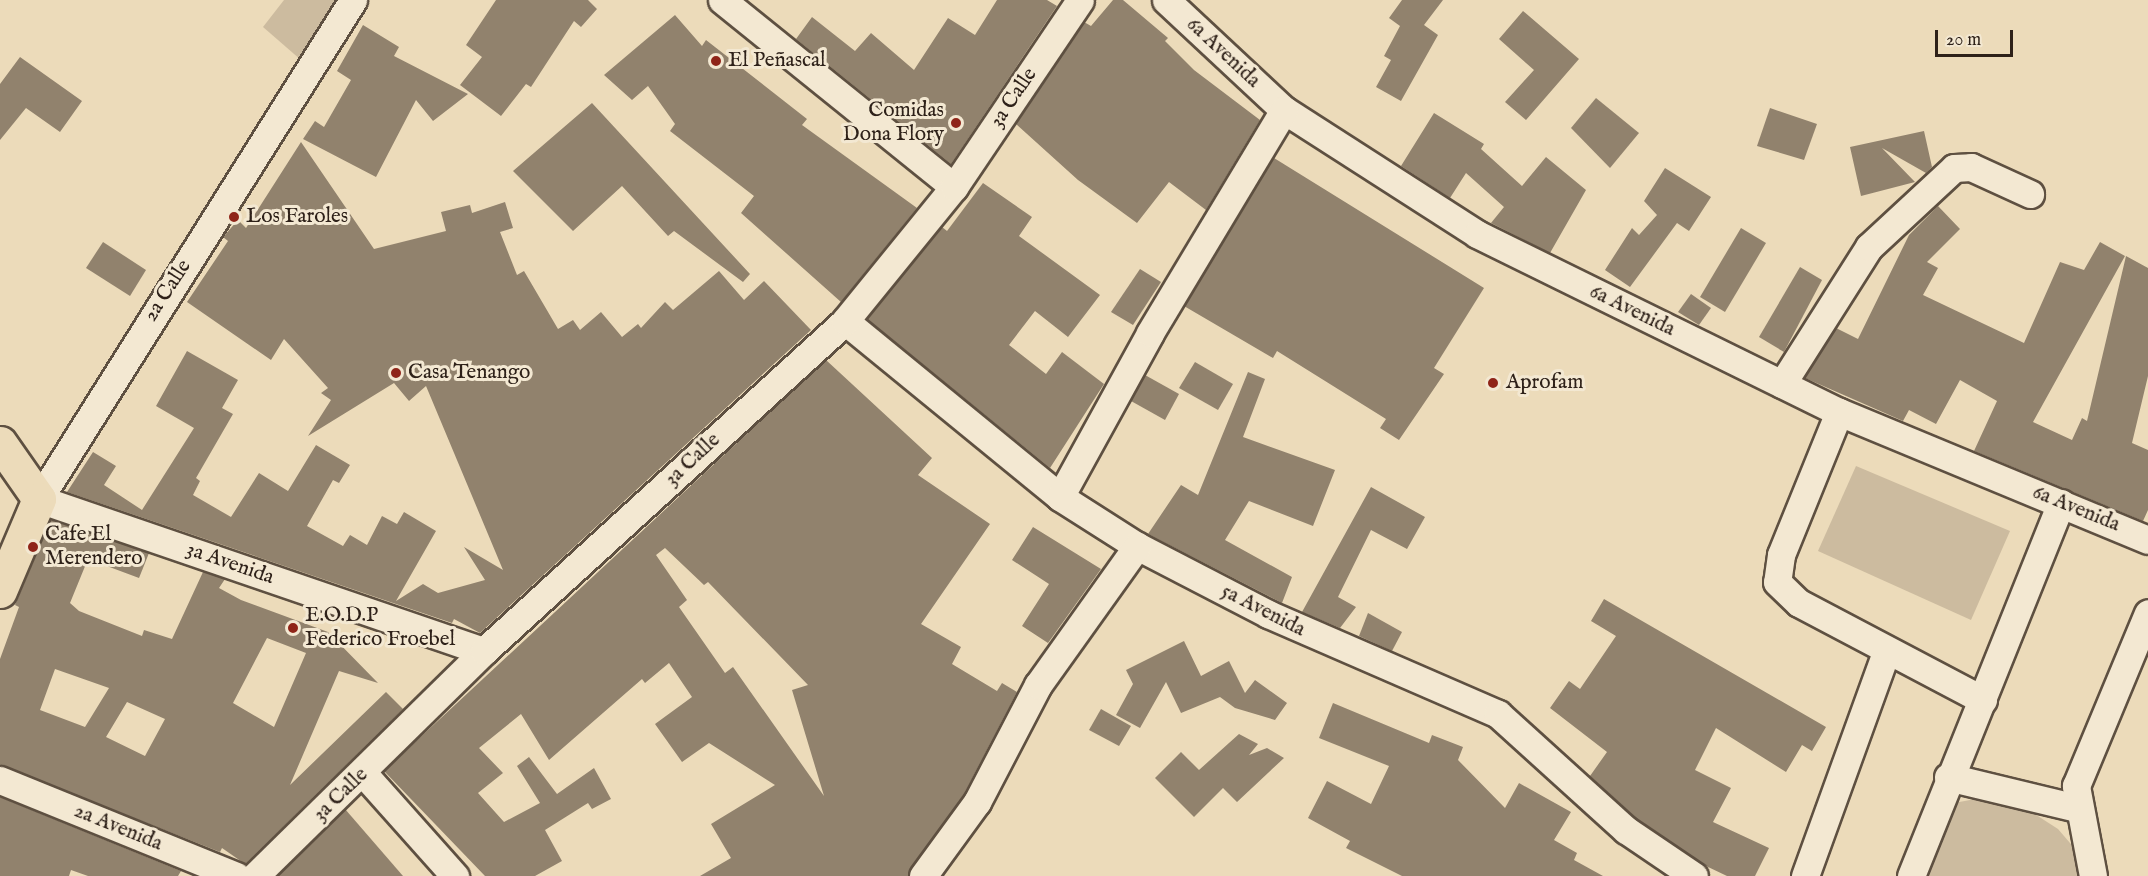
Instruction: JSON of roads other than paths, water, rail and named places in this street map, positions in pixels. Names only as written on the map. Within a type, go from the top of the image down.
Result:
[{"type":"main road","points":[[0,443],[39,499]]},
{"type":"main road","name":"2a Calle","points":[[0,591],[39,499]]},
{"type":"street","name":"2a Calle","points":[[39,499],[353,0]]},
{"type":"street","points":[[722,0],[954,187]]},
{"type":"street","name":"3a Calle","points":[[255,876],[364,774],[484,651],[845,321],[954,187],[1080,0]]},
{"type":"street","name":"6a Avenida","points":[[1166,0],[1284,110],[1477,234],[1839,412],[2148,540]]},
{"type":"street","points":[[1060,497],[1150,333],[1284,110]]},
{"type":"street","points":[[1782,384],[1869,247],[1954,168],[1971,167],[2030,194]]},
{"type":"street","name":"5a Avenida","points":[[845,321],[949,412],[1060,497],[1137,546],[1330,645],[1498,714],[1626,830],[1694,876]]},
{"type":"street","points":[[1839,412],[1780,555],[1778,582],[1785,595],[1886,652],[1983,700]]},
{"type":"street","name":"3a Avenida","points":[[39,499],[484,651]]},
{"type":"street","points":[[1911,876],[1948,777],[1983,700],[2061,503]]},
{"type":"street","points":[[923,876],[977,802],[1038,685],[1137,546]]},
{"type":"street","points":[[2093,876],[2077,808],[2081,769],[2148,613]]},
{"type":"street","points":[[1805,876],[1886,652]]},
{"type":"street","points":[[364,774],[455,876]]},
{"type":"street","points":[[1948,777],[2077,808]]},
{"type":"street","name":"2a Avenida","points":[[0,780],[236,876]]},
{"type":"place","name":"El Peñascal","points":[[716,61]]},
{"type":"place","name":"Comidas Dona Flory","points":[[956,123]]},
{"type":"place","name":"Los Faroles","points":[[234,217]]},
{"type":"place","name":"Casa Tenango","points":[[396,373]]},
{"type":"place","name":"Aprofam","points":[[1493,383]]},
{"type":"place","name":"Cafe El Merendero","points":[[33,547]]},
{"type":"place","name":"E.O.D.P Federico Froebel","points":[[293,628]]}]
